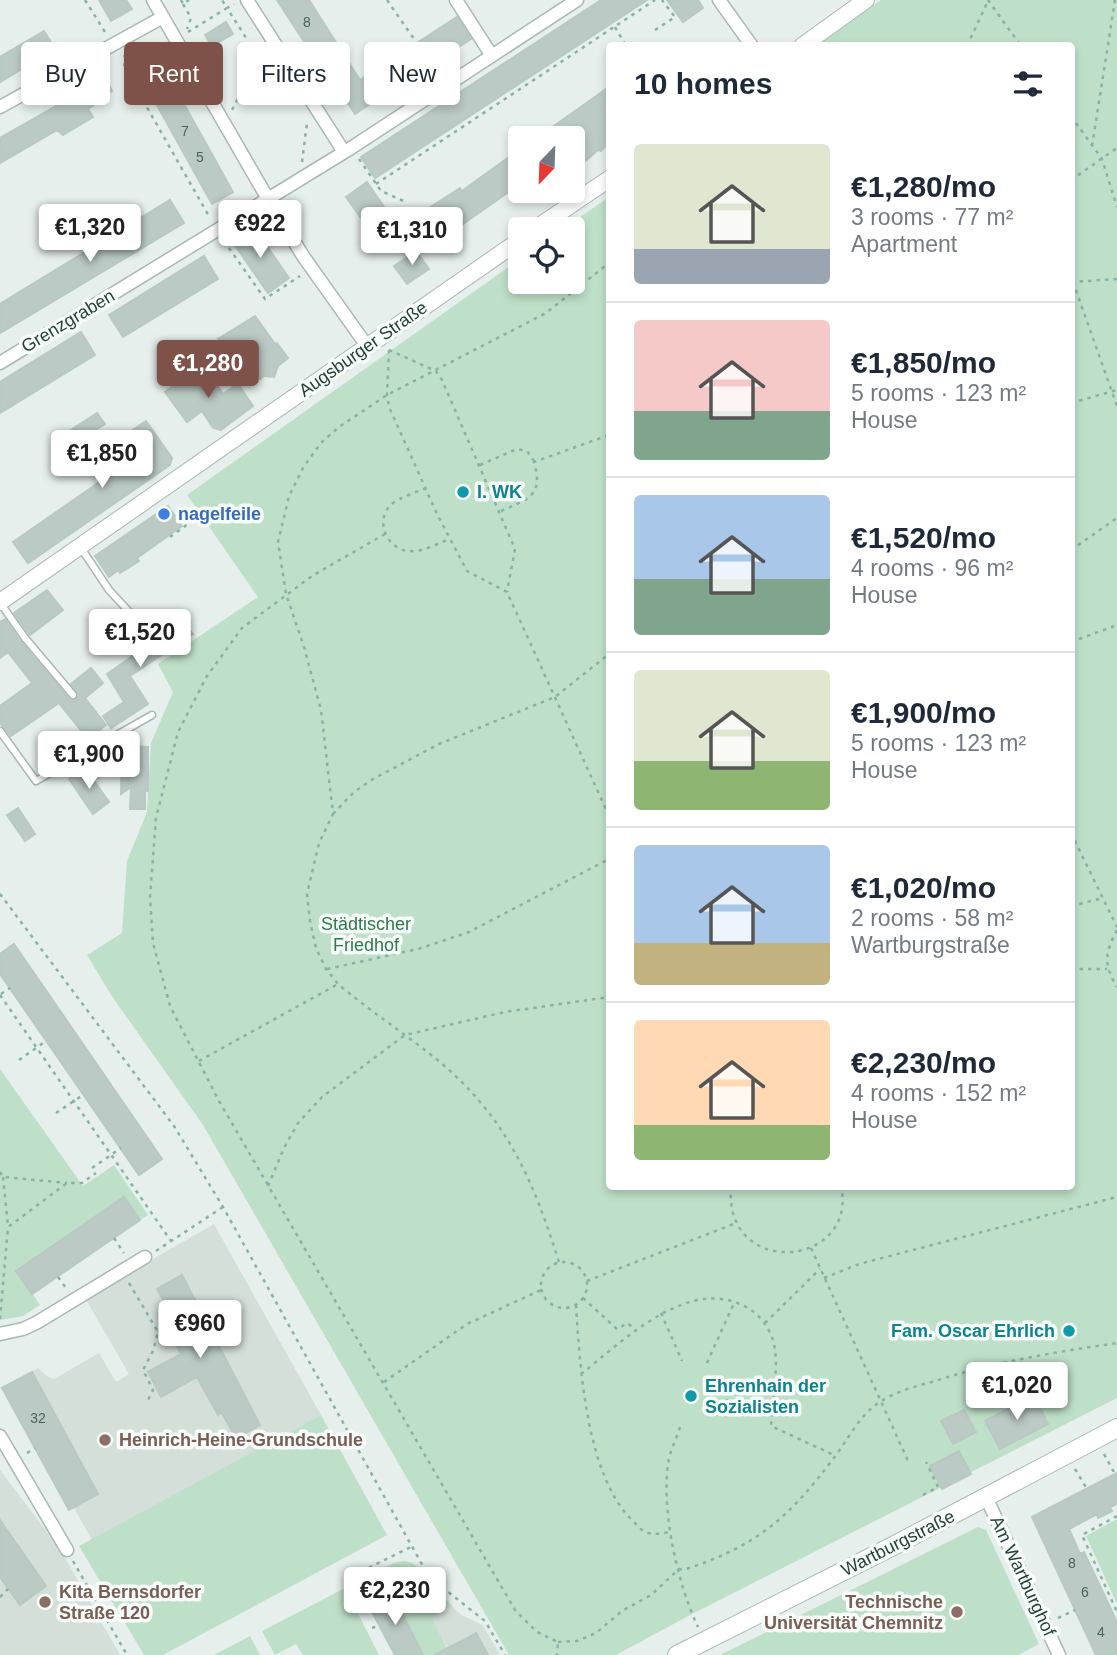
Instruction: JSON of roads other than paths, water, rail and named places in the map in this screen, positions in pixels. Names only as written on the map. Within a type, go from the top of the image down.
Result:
[{"type":"main road","name":"Wartburgstraße","points":[[677,1655],[1117,1428]]},
{"type":"street","points":[[153,0],[268,199],[312,269],[367,346]]},
{"type":"street","points":[[247,0],[310,98],[348,150]]},
{"type":"street","points":[[456,0],[492,56]]},
{"type":"street","name":"Grenzgraben","points":[[0,363],[348,150],[577,0]]},
{"type":"street","points":[[719,0],[749,42]]},
{"type":"street","points":[[808,42],[866,0]]},
{"type":"street","points":[[0,107],[163,17]]},
{"type":"street","points":[[553,217],[606,181]]},
{"type":"street","name":"Augsburger Straße","points":[[0,602],[508,248]]},
{"type":"street","points":[[0,1334],[36,1323],[145,1257]]},
{"type":"street","points":[[0,1436],[66,1550]]},
{"type":"street","name":"Am Wartburghof","points":[[986,1497],[1059,1655]]},
{"type":"lane","points":[[80,546],[109,590],[148,631]]},
{"type":"lane","points":[[0,602],[25,638],[73,695]]},
{"type":"lane","points":[[0,731],[36,781],[152,715]]},
{"type":"place","name":"I. WK","points":[[463,492]]},
{"type":"place","name":"nagelfeile","points":[[164,514]]},
{"type":"place","name":"Fam. Oscar Ehrlich","points":[[1069,1331]]},
{"type":"place","name":"Ehrenhain der Sozialisten","points":[[691,1396]]},
{"type":"place","name":"Heinrich-Heine-Grundschule","points":[[105,1440]]},
{"type":"place","name":"Kita Bernsdorfer Straße 120","points":[[45,1602]]},
{"type":"place","name":"Technische Universität Chemnitz","points":[[957,1612]]},
{"type":"park label","name":"Städtischer Friedhof","points":[[366,934]]}]
